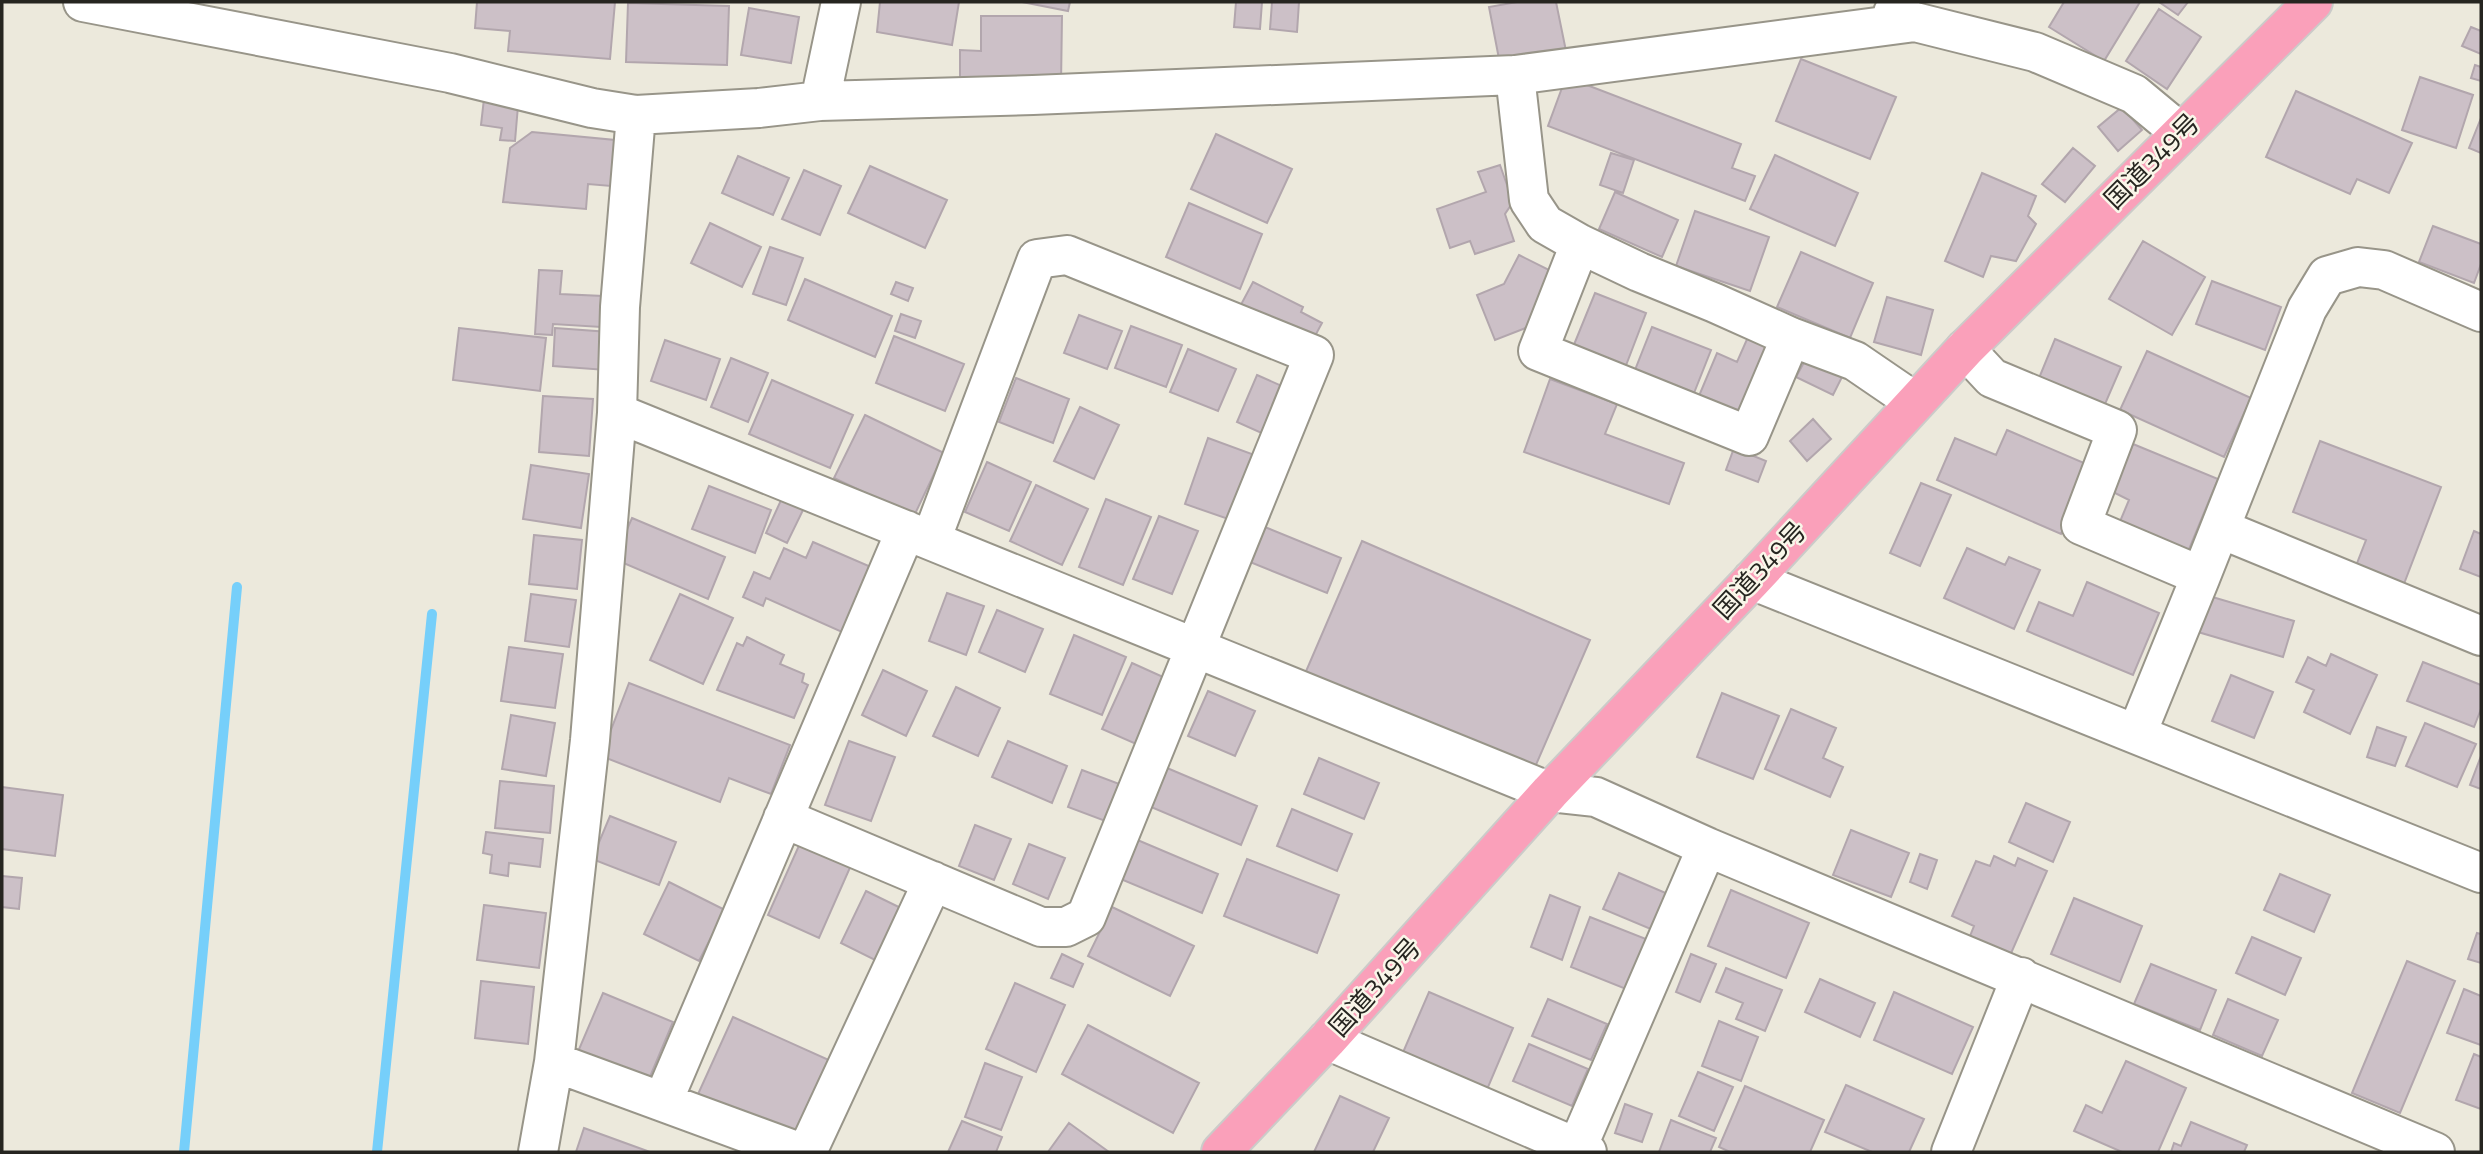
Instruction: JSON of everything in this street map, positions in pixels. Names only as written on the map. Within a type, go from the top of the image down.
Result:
[{"type":"highway","name":"国道349号","points":[[1221,1152],[1327,1040],[1550,792],[1752,580],[1965,349],[2313,2]]},
{"type":"street","points":[[83,2],[450,73],[592,108],[636,115],[759,108],[820,101],[1515,75],[1915,22]]},
{"type":"street","points":[[820,101],[841,2]]},
{"type":"street","points":[[1865,2],[1915,22],[2035,52],[2134,94],[2180,133]]},
{"type":"street","points":[[1515,75],[1528,200],[1545,224],[1580,244],[1791,337],[1855,361],[1915,402]]},
{"type":"street","points":[[538,1152],[554,1062],[590,740],[617,412],[620,307],[636,115]]},
{"type":"street","points":[[1580,244],[1538,351],[1749,436],[1791,337]]},
{"type":"street","points":[[663,1101],[783,818],[919,535],[1037,259],[1067,255],[1314,355],[1086,917],[1066,927],[1041,927],[783,818]]},
{"type":"street","points":[[2137,733],[2307,309],[2327,276],[2358,267],[2384,270],[2481,312]]},
{"type":"street","points":[[1965,349],[1992,379],[2117,430],[2081,525],[2201,576]]},
{"type":"street","points":[[617,412],[1550,792],[1596,797],[1707,847],[2435,1152]]},
{"type":"street","points":[[2221,528],[2481,636]]},
{"type":"street","points":[[1752,580],[2481,873]]},
{"type":"street","points":[[1327,1040],[1582,1150],[1707,847]]},
{"type":"street","points":[[807,1152],[933,881]]},
{"type":"street","points":[[1951,1152],[2021,978]]},
{"type":"street","points":[[554,1062],[799,1152]]},
{"type":"building","points":[[477,2],[615,2],[610,59],[508,51],[510,31],[475,28]]},
{"type":"building","points":[[880,2],[959,2],[952,45],[877,32]]},
{"type":"building","points":[[1022,2],[1070,2],[1068,11]]},
{"type":"building","points":[[1236,2],[1262,2],[1260,29],[1234,27]]},
{"type":"building","points":[[1272,2],[1299,2],[1297,32],[1270,29]]},
{"type":"building","points":[[1517,2],[1556,2],[1566,51],[1500,64],[1489,7]]},
{"type":"building","points":[[2064,2],[2140,2],[2104,61],[2049,27]]},
{"type":"building","points":[[2159,2],[2188,2],[2178,15]]},
{"type":"building","points":[[628,3],[729,6],[727,65],[626,62]]},
{"type":"building","points":[[749,8],[799,17],[791,63],[741,55]]},
{"type":"building","points":[[2159,9],[2201,37],[2167,89],[2126,61]]},
{"type":"building","points":[[981,16],[1062,16],[1061,85],[960,85],[960,50],[981,51]]},
{"type":"building","points":[[2471,27],[2481,31],[2481,54],[2462,46]]},
{"type":"building","points":[[1801,59],[1896,97],[1870,159],[1776,121]]},
{"type":"building","points":[[2475,65],[2481,67],[2481,81],[2471,78]]},
{"type":"building","points":[[1566,77],[1741,144],[1732,168],[1755,176],[1745,201],[1548,126]]},
{"type":"building","points":[[2420,77],[2473,95],[2456,148],[2402,130]]},
{"type":"building","points":[[485,90],[519,94],[515,141],[500,140],[502,128],[481,125]]},
{"type":"building","points":[[2296,91],[2412,143],[2389,193],[2357,179],[2350,194],[2266,157]]},
{"type":"building","points":[[2122,107],[2142,130],[2118,151],[2098,127]]},
{"type":"building","points":[[2481,118],[2481,153],[2469,148]]},
{"type":"building","points":[[532,132],[615,140],[611,186],[588,184],[586,209],[503,202],[510,148]]},
{"type":"building","points":[[1216,134],[1292,169],[1267,223],[1191,189]]},
{"type":"building","points":[[2073,148],[2095,166],[2065,202],[2042,184]]},
{"type":"building","points":[[1611,153],[1634,160],[1623,193],[1600,185]]},
{"type":"building","points":[[1775,155],[1858,193],[1835,246],[1750,209]]},
{"type":"building","points":[[738,156],[789,178],[773,215],[722,193]]},
{"type":"building","points":[[1500,165],[1513,202],[1505,214],[1514,241],[1475,254],[1470,241],[1450,248],[1437,209],[1486,192],[1478,172]]},
{"type":"building","points":[[870,166],[947,200],[925,248],[848,213]]},
{"type":"building","points":[[804,170],[841,186],[820,235],[782,219]]},
{"type":"building","points":[[1982,173],[2036,196],[2028,216],[2036,224],[2016,261],[1991,256],[1983,277],[1945,261]]},
{"type":"building","points":[[1615,192],[1678,220],[1662,257],[1599,229]]},
{"type":"building","points":[[1189,203],[1262,234],[1240,289],[1166,257]]},
{"type":"building","points":[[1695,211],[1769,237],[1750,291],[1676,266]]},
{"type":"building","points":[[710,223],[761,247],[742,287],[691,263]]},
{"type":"building","points":[[2433,226],[2481,244],[2481,264],[2474,283],[2419,262]]},
{"type":"building","points":[[2143,241],[2205,277],[2172,335],[2109,299]]},
{"type":"building","points":[[770,247],[803,258],[786,305],[753,294]]},
{"type":"building","points":[[1801,252],[1873,283],[1850,338],[1777,307]]},
{"type":"building","points":[[1519,255],[1557,274],[1531,326],[1495,340],[1477,295],[1504,284]]},
{"type":"building","points":[[539,270],[562,271],[560,294],[603,296],[601,327],[553,324],[552,335],[535,334]]},
{"type":"building","points":[[805,279],[892,316],[875,357],[788,320]]},
{"type":"building","points":[[2212,281],[2281,307],[2265,350],[2196,324]]},
{"type":"building","points":[[896,282],[913,288],[908,301],[891,294]]},
{"type":"building","points":[[1253,282],[1303,307],[1301,312],[1322,323],[1308,349],[1236,314]]},
{"type":"building","points":[[1595,293],[1646,313],[1625,368],[1573,347]]},
{"type":"building","points":[[1887,297],[1933,310],[1921,355],[1874,342]]},
{"type":"building","points":[[901,314],[921,321],[915,338],[895,331]]},
{"type":"building","points":[[1079,315],[1122,331],[1107,369],[1064,353]]},
{"type":"building","points":[[1131,326],[1182,345],[1166,387],[1115,368]]},
{"type":"building","points":[[1652,327],[1711,350],[1694,393],[1635,370]]},
{"type":"building","points":[[459,328],[546,338],[540,391],[453,380]]},
{"type":"building","points":[[555,328],[609,332],[606,370],[553,366]]},
{"type":"building","points":[[894,336],[964,364],[945,411],[876,383]]},
{"type":"building","points":[[1748,337],[1778,349],[1747,424],[1696,403],[1717,353],[1737,362]]},
{"type":"building","points":[[2055,339],[2121,367],[2102,411],[2037,383]]},
{"type":"building","points":[[665,340],[720,359],[706,400],[651,381]]},
{"type":"building","points":[[1188,349],[1236,369],[1218,411],[1170,392]]},
{"type":"building","points":[[2147,351],[2251,398],[2224,457],[2120,410]]},
{"type":"building","points":[[1808,355],[1844,373],[1833,395],[1796,377]]},
{"type":"building","points":[[731,358],[768,373],[748,422],[711,407]]},
{"type":"building","points":[[1257,375],[1293,391],[1273,438],[1237,422]]},
{"type":"building","points":[[1016,378],[1069,399],[1053,443],[999,422]]},
{"type":"building","points":[[1550,379],[1617,404],[1605,434],[1684,463],[1669,504],[1524,452]]},
{"type":"building","points":[[772,380],[853,415],[830,468],[749,434]]},
{"type":"building","points":[[543,396],[593,399],[589,456],[539,452]]},
{"type":"building","points":[[1080,407],[1119,425],[1094,479],[1054,461]]},
{"type":"building","points":[[865,415],[944,453],[914,516],[834,478]]},
{"type":"building","points":[[1813,419],[1831,439],[1807,461],[1790,441]]},
{"type":"building","points":[[2007,430],[2091,466],[2061,534],[1937,480],[1955,438],[1996,455]]},
{"type":"building","points":[[1208,438],[1260,457],[1237,522],[1185,504]]},
{"type":"building","points":[[2320,441],[2441,487],[2402,589],[2354,571],[2366,540],[2293,512]]},
{"type":"building","points":[[2133,444],[2218,479],[2185,559],[2116,531],[2129,500],[2113,492]]},
{"type":"building","points":[[1734,448],[1766,461],[1758,482],[1726,470]]},
{"type":"building","points":[[987,462],[1031,482],[1009,531],[965,512]]},
{"type":"building","points":[[531,465],[589,474],[581,528],[523,519]]},
{"type":"building","points":[[1921,483],[1951,495],[1920,566],[1890,553]]},
{"type":"building","points":[[1036,485],[1088,509],[1062,565],[1010,541]]},
{"type":"building","points":[[709,486],[771,510],[755,553],[692,529]]},
{"type":"building","points":[[782,498],[804,508],[787,543],[766,533]]},
{"type":"building","points":[[1106,499],[1151,517],[1123,585],[1079,567]]},
{"type":"building","points":[[1159,516],[1198,531],[1172,594],[1133,579]]},
{"type":"building","points":[[632,518],[725,557],[708,599],[614,559]]},
{"type":"building","points":[[1260,525],[1341,558],[1327,593],[1245,560]]},
{"type":"building","points":[[2474,531],[2481,534],[2481,577],[2460,569]]},
{"type":"building","points":[[534,535],[582,540],[577,589],[529,584]]},
{"type":"building","points":[[1362,541],[1590,640],[1532,774],[1304,676]]},
{"type":"building","points":[[813,542],[871,567],[842,632],[766,598],[763,606],[743,597],[754,572],[770,579],[784,548],[806,558]]},
{"type":"building","points":[[1967,548],[2005,565],[2009,557],[2040,570],[2014,629],[1944,598]]},
{"type":"building","points":[[2087,582],[2159,613],[2133,675],[2027,631],[2039,602],[2073,616]]},
{"type":"building","points":[[947,593],[984,606],[966,655],[929,641]]},
{"type":"building","points":[[531,594],[576,600],[569,647],[525,641]]},
{"type":"building","points":[[680,594],[733,618],[703,684],[650,660]]},
{"type":"building","points":[[2209,596],[2294,621],[2283,657],[2198,632]]},
{"type":"building","points":[[997,610],[1043,629],[1025,672],[979,652]]},
{"type":"building","points":[[1074,635],[1126,657],[1102,715],[1050,694]]},
{"type":"building","points":[[747,637],[784,655],[780,664],[804,674],[802,682],[808,685],[794,718],[717,690],[737,643],[743,646]]},
{"type":"building","points":[[509,647],[563,654],[555,708],[501,701]]},
{"type":"building","points":[[2331,654],[2377,675],[2350,734],[2304,712],[2314,690],[2296,682],[2308,657],[2326,666]]},
{"type":"building","points":[[2423,662],[2481,685],[2481,709],[2474,727],[2407,701]]},
{"type":"building","points":[[1132,663],[1172,681],[1143,747],[1102,729]]},
{"type":"building","points":[[883,670],[927,691],[906,736],[862,715]]},
{"type":"building","points":[[2231,675],[2273,692],[2254,738],[2212,721]]},
{"type":"building","points":[[629,683],[790,745],[771,794],[729,778],[720,802],[601,756]]},
{"type":"building","points":[[956,687],[1000,708],[978,756],[933,736]]},
{"type":"building","points":[[1208,691],[1255,711],[1235,756],[1188,736]]},
{"type":"building","points":[[1722,693],[1779,716],[1753,779],[1697,757]]},
{"type":"building","points":[[1791,709],[1836,728],[1823,758],[1843,767],[1830,797],[1765,769]]},
{"type":"building","points":[[511,715],[555,723],[546,776],[502,769]]},
{"type":"building","points":[[2425,723],[2476,744],[2457,787],[2406,766]]},
{"type":"building","points":[[2377,727],[2406,737],[2395,766],[2367,757]]},
{"type":"building","points":[[849,741],[895,757],[871,821],[825,805]]},
{"type":"building","points":[[1008,741],[1067,766],[1052,803],[992,777]]},
{"type":"building","points":[[2481,756],[2481,789],[2470,785]]},
{"type":"building","points":[[1319,758],[1379,783],[1364,819],[1304,794]]},
{"type":"building","points":[[1167,768],[1257,806],[1241,845],[1151,807]]},
{"type":"building","points":[[1082,770],[1130,788],[1116,825],[1068,807]]},
{"type":"building","points":[[500,781],[554,786],[550,833],[495,828]]},
{"type":"building","points":[[2,787],[63,795],[55,856],[2,849]]},
{"type":"building","points":[[2026,803],[2070,822],[2053,862],[2009,842]]},
{"type":"building","points":[[1292,809],[1352,834],[1337,871],[1277,846]]},
{"type":"building","points":[[610,816],[676,842],[659,885],[592,859]]},
{"type":"building","points":[[975,825],[1011,839],[994,880],[959,866]]},
{"type":"building","points":[[1851,830],[1909,853],[1891,897],[1833,875]]},
{"type":"building","points":[[486,832],[543,839],[540,867],[509,863],[508,876],[490,873],[492,855],[483,853]]},
{"type":"building","points":[[1128,836],[1218,874],[1202,913],[1111,875]]},
{"type":"building","points":[[801,841],[852,863],[819,938],[768,915]]},
{"type":"building","points":[[1029,844],[1065,858],[1048,899],[1013,884]]},
{"type":"building","points":[[1920,854],[1937,860],[1927,889],[1910,882]]},
{"type":"building","points":[[1994,856],[2015,866],[2018,858],[2047,871],[2009,958],[1968,941],[1974,926],[1952,916],[1976,861],[1990,866]]},
{"type":"building","points":[[1247,859],[1339,895],[1317,953],[1224,916]]},
{"type":"building","points":[[1619,873],[1668,894],[1653,930],[1603,909]]},
{"type":"building","points":[[2280,874],[2330,895],[2314,932],[2264,910]]},
{"type":"building","points":[[2,876],[22,878],[19,909],[2,907]]},
{"type":"building","points":[[669,882],[725,910],[699,961],[644,934]]},
{"type":"building","points":[[1731,890],[1809,923],[1786,978],[1708,946]]},
{"type":"building","points":[[866,891],[909,912],[883,964],[841,943]]},
{"type":"building","points":[[1550,895],[1580,907],[1562,960],[1531,947]]},
{"type":"building","points":[[2074,898],[2142,926],[2120,982],[2051,954]]},
{"type":"building","points":[[484,905],[546,913],[539,968],[477,960]]},
{"type":"building","points":[[1112,907],[1194,946],[1170,996],[1088,956]]},
{"type":"building","points":[[1590,917],[1651,941],[1631,991],[1571,967]]},
{"type":"building","points":[[2477,933],[2481,934],[2481,963],[2468,959]]},
{"type":"building","points":[[2252,937],[2301,958],[2285,995],[2236,973]]},
{"type":"building","points":[[1062,954],[1083,964],[1073,987],[1051,978]]},
{"type":"building","points":[[1691,954],[1716,964],[1700,1002],[1676,992]]},
{"type":"building","points":[[2407,961],[2455,981],[2400,1113],[2352,1093]]},
{"type":"building","points":[[2151,964],[2216,990],[2200,1030],[2134,1004]]},
{"type":"building","points":[[1726,968],[1782,990],[1765,1031],[1736,1019],[1743,1003],[1716,992]]},
{"type":"building","points":[[1820,979],[1875,1003],[1860,1037],[1805,1012]]},
{"type":"building","points":[[481,981],[534,987],[528,1044],[475,1038]]},
{"type":"building","points":[[1015,983],[1065,1005],[1036,1072],[986,1049]]},
{"type":"building","points":[[2464,989],[2481,996],[2481,1045],[2447,1033]]},
{"type":"building","points":[[1429,992],[1513,1028],[1483,1099],[1398,1064]]},
{"type":"building","points":[[1894,992],[1973,1027],[1952,1074],[1874,1040]]},
{"type":"building","points":[[603,993],[673,1022],[647,1084],[577,1054]]},
{"type":"building","points":[[1548,999],[1607,1024],[1591,1060],[1532,1036]]},
{"type":"building","points":[[2228,999],[2278,1020],[2262,1056],[2213,1035]]},
{"type":"building","points":[[733,1017],[831,1061],[793,1147],[694,1103]]},
{"type":"building","points":[[1719,1021],[1758,1037],[1741,1081],[1702,1066]]},
{"type":"building","points":[[1088,1025],[1199,1083],[1173,1133],[1062,1074]]},
{"type":"building","points":[[1529,1044],[1588,1069],[1572,1106],[1513,1081]]},
{"type":"building","points":[[2474,1054],[2481,1057],[2481,1109],[2456,1100]]},
{"type":"building","points":[[2126,1061],[2186,1088],[2158,1152],[2122,1152],[2074,1131],[2086,1105],[2102,1113]]},
{"type":"building","points":[[985,1063],[1022,1077],[1001,1130],[965,1117]]},
{"type":"building","points":[[1698,1072],[1733,1087],[1714,1131],[1679,1116]]},
{"type":"building","points":[[1846,1085],[1924,1119],[1909,1152],[1872,1152],[1825,1132]]},
{"type":"building","points":[[1745,1086],[1824,1120],[1810,1152],[1730,1152],[1719,1147]]},
{"type":"building","points":[[1340,1096],[1389,1118],[1373,1152],[1314,1152]]},
{"type":"building","points":[[1625,1104],[1652,1114],[1642,1142],[1615,1133]]},
{"type":"building","points":[[1671,1120],[1716,1138],[1710,1152],[1659,1152]]},
{"type":"building","points":[[962,1121],[1002,1137],[996,1152],[948,1152]]},
{"type":"building","points":[[2191,1122],[2247,1145],[2244,1152],[2171,1152],[2174,1143],[2181,1146]]},
{"type":"building","points":[[1069,1123],[1109,1152],[1048,1152]]},
{"type":"building","points":[[584,1128],[650,1152],[576,1152]]},
{"type":"waterway","points":[[184,1152],[237,587]]},
{"type":"waterway","points":[[377,1152],[432,614]]}]
